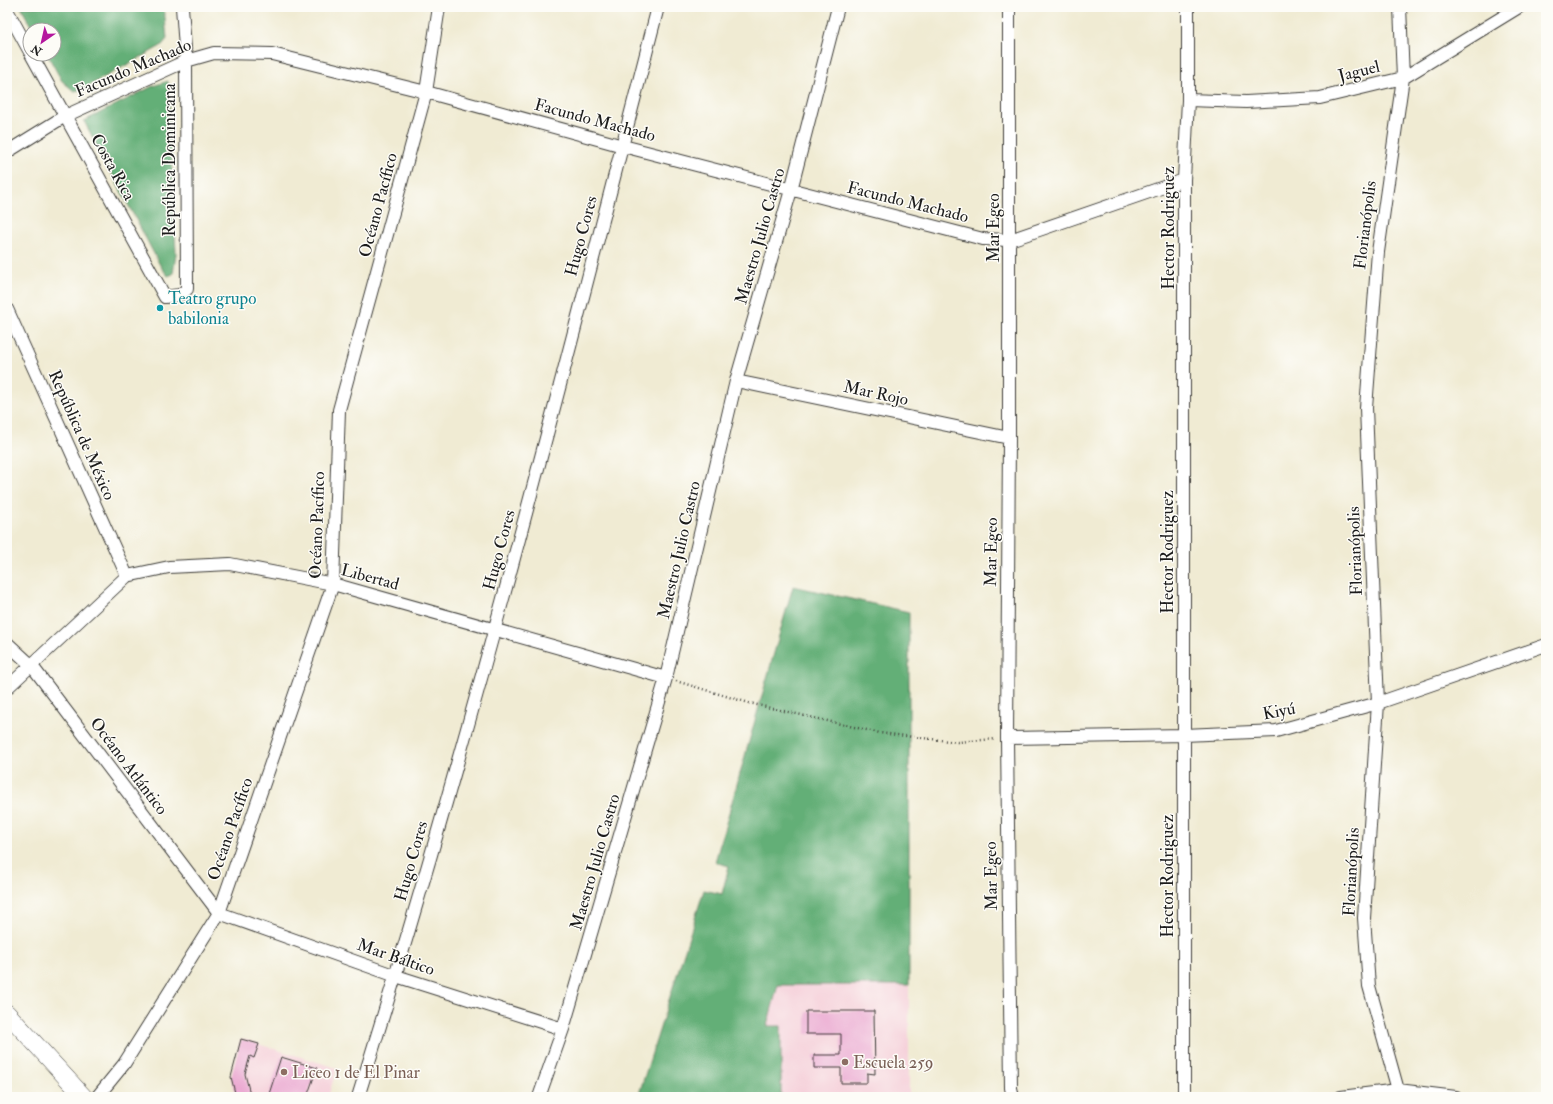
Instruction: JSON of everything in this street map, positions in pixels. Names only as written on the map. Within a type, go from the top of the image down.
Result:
[{"type":"street","name":"República Dominicana","points":[[164,297],[180,295],[187,289],[186,61],[182,7]]},
{"type":"street","name":"Océano Pacífico","points":[[97,1097],[124,1064],[219,913],[334,584],[339,410],[426,92],[439,7]]},
{"type":"street","name":"Hugo Cores","points":[[358,1097],[396,976],[496,630],[658,7]]},
{"type":"street","name":"Maestro Julio Castro","points":[[540,1097],[563,1029],[666,678],[736,381],[791,190],[838,7]]},
{"type":"street","name":"Mar Egeo","points":[[1009,7],[1010,438],[1006,738],[1011,1088],[1013,1097]]},
{"type":"street","name":"Hector Rodriguez","points":[[1184,1097],[1184,180],[1188,100],[1188,7]]},
{"type":"street","name":"Florianópolis","points":[[1398,1090],[1369,986],[1364,918],[1378,703],[1366,408],[1378,252],[1403,78],[1400,7]]},
{"type":"street","name":"Jaguel","points":[[1188,100],[1246,102],[1320,98],[1403,78],[1519,7]]},
{"type":"street","name":"Costa Rica","points":[[7,10],[22,38]]},
{"type":"street","name":"Facundo Machado","points":[[7,152],[65,116],[186,61],[214,54],[272,54],[426,92],[623,146],[983,239],[1010,240],[1184,180]]},
{"type":"street","name":"Costa Rica","points":[[35,62],[164,297]]},
{"type":"street","name":"República de México","points":[[7,309],[127,576]]},
{"type":"street","name":"Mar Rojo","points":[[736,381],[1010,438]]},
{"type":"street","name":"Libertad","points":[[127,576],[169,567],[230,564],[334,584],[666,678]]},
{"type":"street","points":[[7,688],[127,576]]},
{"type":"street","name":"Océano Atlántico","points":[[7,643],[32,666],[219,913]]},
{"type":"street","name":"Kiyú","points":[[1006,738],[1184,735],[1276,731],[1378,703],[1546,645]]},
{"type":"street","name":"Mar Báltico","points":[[219,913],[396,976],[563,1029]]},
{"type":"street","points":[[7,1013],[84,1097]]},
{"type":"street","points":[[1341,1097],[1398,1090],[1456,1097]]},
{"type":"path","points":[[666,678],[749,703],[880,733],[957,742],[1006,738]]},
{"type":"shaded area","name":"Escuela 259","points":[[778,985],[909,985],[909,1097],[781,1097],[781,1026],[767,1026]]},
{"type":"shaded area","name":"Liceo 1 de El Pinar","points":[[241,1039],[337,1068],[328,1097],[236,1097],[231,1077]]},
{"type":"green space","points":[[21,7],[164,7],[167,39],[161,46],[81,90],[74,91],[62,81],[51,62],[62,62],[62,22],[29,22]]},
{"type":"green space","points":[[168,81],[176,254],[173,274],[168,276],[161,267],[84,121],[153,86]]},
{"type":"green space","points":[[793,586],[909,612],[909,985],[778,985],[767,1026],[781,1026],[781,1097],[638,1097],[704,890],[722,894],[729,866],[715,862]]},
{"type":"building","points":[[806,1011],[874,1011],[875,1074],[867,1073],[867,1083],[841,1083],[841,1068],[814,1068],[814,1055],[841,1055],[841,1034],[806,1034]]},
{"type":"building","points":[[241,1039],[259,1044],[254,1058],[250,1056],[245,1074],[250,1094],[236,1097],[231,1077]]},
{"type":"building","points":[[281,1057],[317,1068],[307,1097],[268,1097]]},
{"type":"place","name":"Teatro grupo babilonia","points":[[160,308]]},
{"type":"place","name":"Escuela 259","points":[[845,1062]]},
{"type":"place","name":"Liceo 1 de El Pinar","points":[[284,1072]]}]
